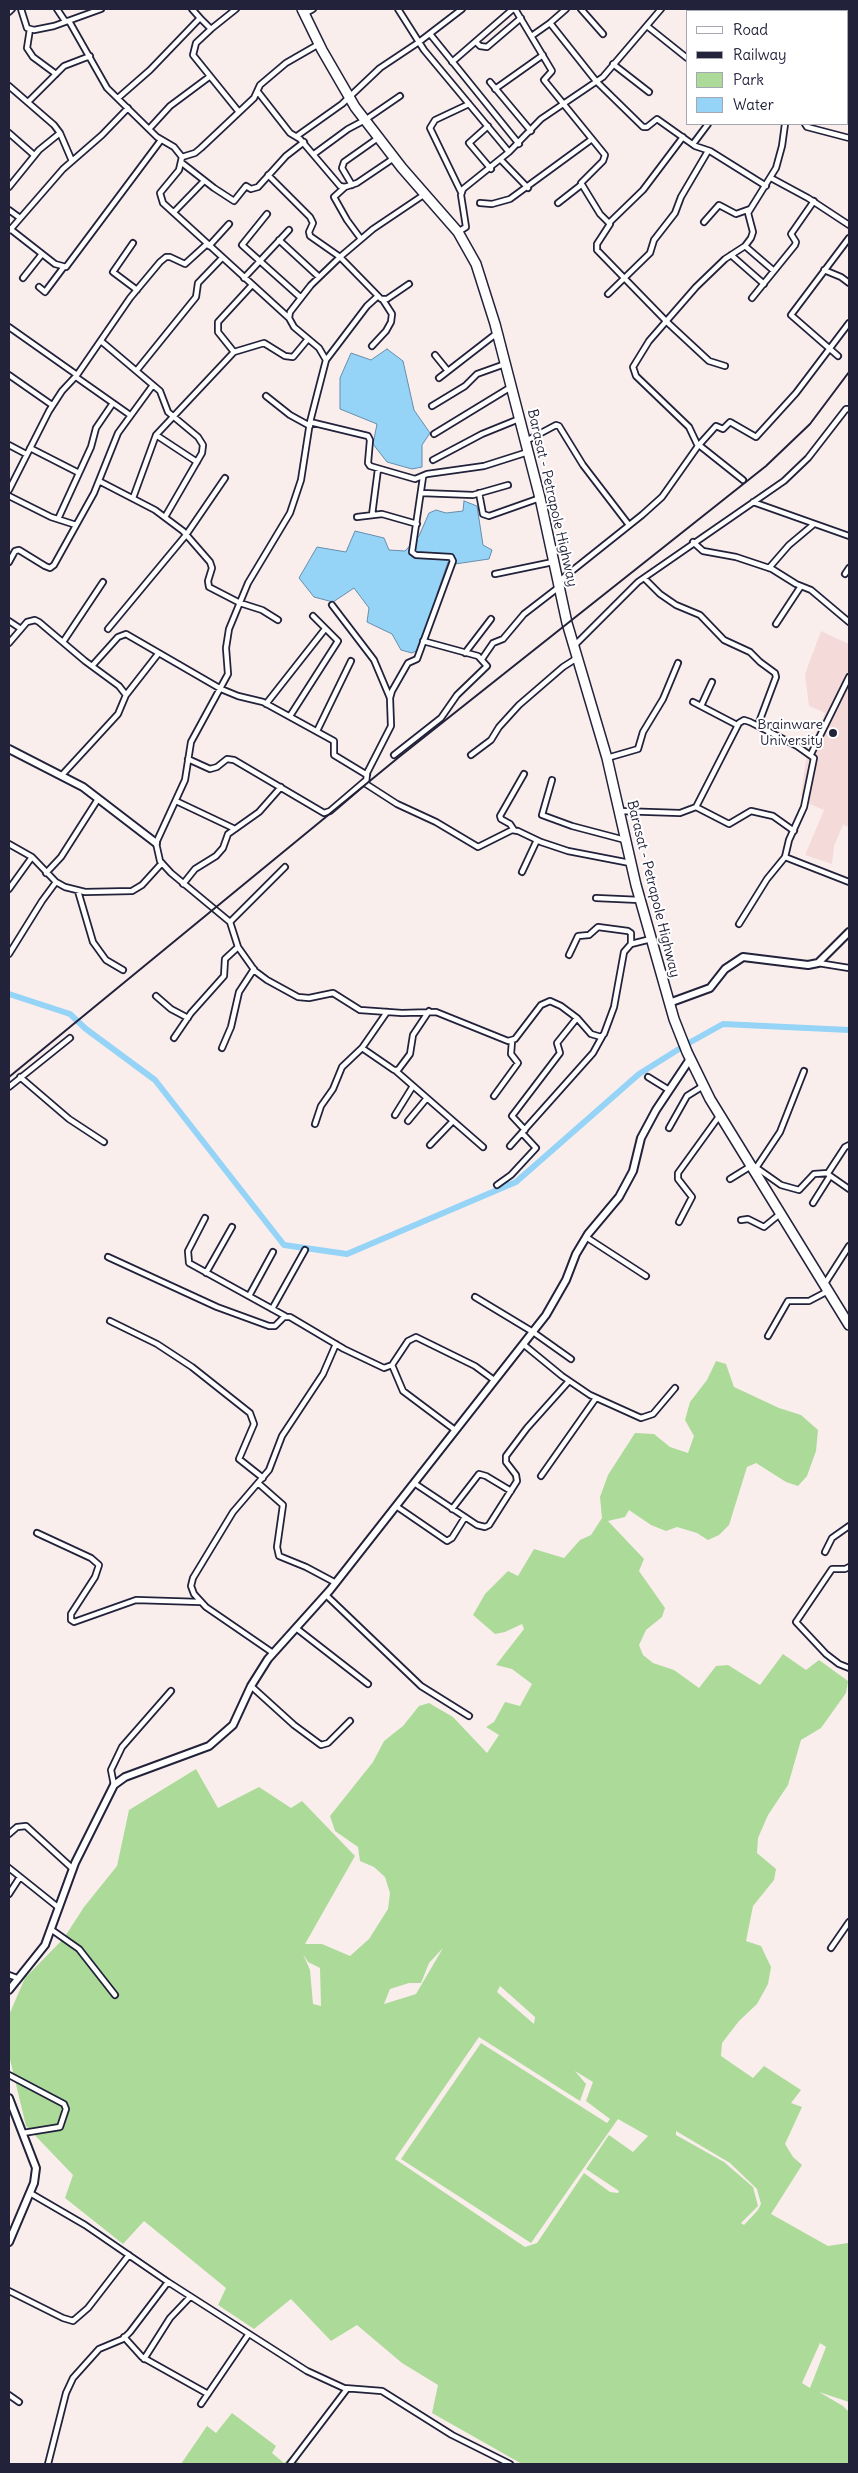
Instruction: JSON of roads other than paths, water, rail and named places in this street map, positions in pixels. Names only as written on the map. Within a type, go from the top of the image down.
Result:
[{"type":"highway","name":"Barasat - Petrapole Highway","points":[[303,11],[319,44],[365,120],[394,158],[458,232],[476,264],[526,441],[574,647],[607,758],[640,900],[668,1003],[688,1055]]},
{"type":"highway","points":[[688,1055],[720,1115],[849,1325]]},
{"type":"street","points":[[9,12],[12,9]]},
{"type":"street","points":[[21,9],[25,23],[30,29],[40,30],[101,9]]},
{"type":"street","points":[[57,9],[65,22],[69,21]]},
{"type":"street","points":[[192,9],[211,29]]},
{"type":"street","points":[[236,9],[196,43],[193,55],[239,112]]},
{"type":"street","points":[[303,11],[313,9]]},
{"type":"street","points":[[398,9],[419,42],[510,152]]},
{"type":"street","points":[[297,136],[349,96],[380,68],[419,42],[462,9]]},
{"type":"street","points":[[452,62],[514,9],[521,18],[533,35],[552,71],[544,80],[603,152],[605,158],[581,185],[558,203]]},
{"type":"street","points":[[533,35],[550,24],[566,9]]},
{"type":"street","points":[[581,9],[603,34]]},
{"type":"street","points":[[461,192],[467,185],[519,144],[541,120],[596,81],[661,9]]},
{"type":"street","points":[[118,98],[150,70],[200,18]]},
{"type":"street","points":[[476,42],[480,46],[487,47],[521,18]]},
{"type":"street","points":[[69,21],[90,56],[102,81],[149,129],[161,140],[178,150],[182,157],[182,163],[160,196],[163,203],[289,318],[294,327],[319,348],[326,360]]},
{"type":"street","points":[[550,24],[596,81],[643,127],[647,127],[657,119],[692,144],[708,151],[766,186]]},
{"type":"street","points":[[647,26],[686,57]]},
{"type":"street","points":[[30,29],[27,48],[34,57],[56,74]]},
{"type":"street","points":[[430,34],[477,89],[519,144]]},
{"type":"street","points":[[182,157],[195,153],[254,98],[260,85],[286,63],[319,44]]},
{"type":"street","points":[[496,89],[543,55]]},
{"type":"street","points":[[29,101],[64,66],[90,56]]},
{"type":"street","points":[[613,64],[649,92]]},
{"type":"street","points":[[149,129],[170,106],[209,77]]},
{"type":"street","points":[[490,82],[531,131]]},
{"type":"street","points":[[9,86],[29,101],[60,133],[72,161]]},
{"type":"street","points":[[258,92],[290,133],[304,142],[335,180],[344,187]]},
{"type":"street","points":[[314,154],[348,129],[365,120],[400,96]]},
{"type":"street","points":[[458,232],[466,227],[461,192],[430,128],[436,120],[469,104]]},
{"type":"street","points":[[63,268],[10,229],[72,161],[102,135],[128,108]]},
{"type":"street","points":[[692,144],[707,125]]},
{"type":"street","points":[[743,480],[699,445],[689,427],[634,372],[632,367],[637,357],[696,287],[731,255],[745,246],[753,232],[748,218],[750,209],[772,178],[782,146],[785,125]]},
{"type":"street","points":[[806,125],[807,127],[849,138]]},
{"type":"street","points":[[488,126],[470,143],[490,168]]},
{"type":"street","points":[[9,187],[34,155],[60,133]]},
{"type":"street","points":[[9,134],[34,155]]},
{"type":"street","points":[[682,137],[643,190],[609,223],[610,226],[597,244],[597,250],[667,322],[709,361],[725,366]]},
{"type":"street","points":[[352,185],[342,168],[344,162],[378,138]]},
{"type":"street","points":[[480,203],[506,201],[528,188],[592,139]]},
{"type":"street","points":[[39,287],[45,292],[161,140]]},
{"type":"street","points":[[182,163],[204,181],[234,200],[246,186],[255,188],[286,156],[304,142]]},
{"type":"street","points":[[608,294],[650,253],[654,240],[675,213],[681,197],[708,151]]},
{"type":"street","points":[[362,239],[347,220],[334,197],[344,187],[352,185],[394,158]]},
{"type":"street","points":[[501,160],[528,188]]},
{"type":"street","points":[[268,175],[312,220],[310,236],[340,257],[383,300],[392,314],[391,322],[386,331],[372,346]]},
{"type":"street","points":[[772,178],[814,201],[849,226]]},
{"type":"street","points":[[174,212],[204,181]]},
{"type":"street","points":[[581,185],[600,214],[609,223]]},
{"type":"street","points":[[289,318],[293,306],[340,257],[425,194]]},
{"type":"street","points":[[752,298],[795,245],[796,242],[791,234],[814,201]]},
{"type":"street","points":[[704,222],[719,205],[736,214],[750,209]]},
{"type":"street","points":[[9,210],[20,218]]},
{"type":"street","points":[[268,214],[242,244],[300,298]]},
{"type":"street","points":[[9,490],[52,405],[62,391],[77,376],[100,340],[137,290],[166,258],[170,257],[185,264],[229,224]]},
{"type":"street","points":[[244,278],[289,230]]},
{"type":"street","points":[[838,356],[791,316],[849,238]]},
{"type":"street","points":[[279,240],[319,277]]},
{"type":"street","points":[[133,243],[113,272],[137,290]]},
{"type":"street","points":[[745,246],[774,272]]},
{"type":"street","points":[[22,278],[42,254]]},
{"type":"street","points":[[731,255],[764,284]]},
{"type":"street","points":[[137,370],[196,297],[198,283],[222,258]]},
{"type":"street","points":[[824,270],[841,277],[849,284]]},
{"type":"street","points":[[383,300],[409,284]]},
{"type":"street","points":[[234,352],[218,332],[218,322],[252,285]]},
{"type":"street","points":[[156,843],[188,772],[191,742],[228,674],[226,639],[240,603],[251,577],[295,500],[310,424],[326,360],[367,306],[378,296]]},
{"type":"street","points":[[482,658],[493,642],[503,640],[524,614],[662,497],[699,445],[716,426],[723,429],[730,422],[756,437],[796,394],[828,348],[849,323]]},
{"type":"street","points":[[9,327],[130,415]]},
{"type":"street","points":[[439,378],[497,333]]},
{"type":"street","points":[[133,498],[156,435],[234,352],[264,343],[284,356],[293,357],[308,339]]},
{"type":"street","points":[[100,340],[153,385],[162,394],[165,408],[202,442],[203,450],[165,517]]},
{"type":"street","points":[[434,355],[448,371]]},
{"type":"street","points":[[432,406],[467,385],[477,374],[505,364]]},
{"type":"street","points":[[9,375],[52,405]]},
{"type":"street","points":[[9,562],[15,551],[19,550],[50,568],[56,561],[99,480],[118,433],[153,385]]},
{"type":"street","points":[[434,434],[511,387]]},
{"type":"street","points":[[266,396],[290,415],[310,424],[368,436],[370,440],[368,464],[378,469],[415,479],[430,473],[484,466],[528,452]]},
{"type":"street","points":[[58,519],[79,473],[96,428],[113,403]]},
{"type":"street","points":[[574,647],[644,578],[790,475],[808,458],[846,410],[849,410]]},
{"type":"street","points":[[433,460],[482,434],[519,419]]},
{"type":"street","points":[[526,441],[556,425],[559,426],[583,465],[629,525]]},
{"type":"street","points":[[156,435],[196,462]]},
{"type":"street","points":[[9,445],[26,454]]},
{"type":"street","points":[[30,448],[79,473]]},
{"type":"street","points":[[372,515],[378,469]]},
{"type":"street","points":[[390,698],[408,663],[416,660],[453,561],[451,557],[413,554],[422,477]]},
{"type":"street","points":[[108,629],[186,535],[225,478]]},
{"type":"street","points":[[99,480],[165,517],[186,535],[210,562],[212,568],[208,581],[210,586],[240,603],[262,610],[278,620]]},
{"type":"street","points":[[421,494],[479,493],[508,485]]},
{"type":"street","points":[[479,493],[483,514],[489,516],[540,498]]},
{"type":"street","points":[[9,496],[76,526]]},
{"type":"street","points":[[753,502],[849,536]]},
{"type":"street","points":[[357,517],[382,514],[417,524]]},
{"type":"street","points":[[769,568],[789,546],[814,524]]},
{"type":"street","points":[[693,542],[703,551],[736,557],[769,568],[814,592],[827,606],[849,622]]},
{"type":"street","points":[[496,574],[554,562]]},
{"type":"street","points":[[846,574],[849,568]]},
{"type":"street","points":[[644,578],[660,594],[676,605],[700,615],[726,642],[750,652],[775,673],[776,677],[758,725]]},
{"type":"street","points":[[62,642],[103,582]]},
{"type":"street","points":[[776,624],[801,586]]},
{"type":"street","points":[[332,605],[374,660],[390,698],[391,726],[367,775],[366,781],[369,788],[397,804],[436,822],[478,847],[514,830]]},
{"type":"street","points":[[290,716],[338,641],[312,616]]},
{"type":"street","points":[[465,654],[491,619]]},
{"type":"street","points":[[9,643],[30,620],[35,620],[119,686],[126,695]]},
{"type":"street","points":[[9,621],[21,629]]},
{"type":"street","points":[[266,704],[325,629]]},
{"type":"street","points":[[92,666],[122,634],[132,637],[158,654],[221,689],[266,704],[317,731],[335,742],[334,753],[336,756],[367,775]]},
{"type":"street","points":[[394,755],[442,718],[457,695],[487,665],[482,658],[424,641]]},
{"type":"street","points":[[62,775],[118,714],[126,695],[158,654]]},
{"type":"street","points":[[471,754],[492,740],[500,727],[519,705],[563,667],[577,658]]},
{"type":"street","points":[[317,731],[351,661]]},
{"type":"street","points":[[607,758],[638,749],[643,732],[663,699],[678,663]]},
{"type":"street","points":[[811,754],[849,677]]},
{"type":"street","points":[[701,706],[712,682]]},
{"type":"street","points":[[693,702],[737,725]]},
{"type":"street","points":[[619,811],[680,813],[696,807],[737,725],[744,720],[758,725],[811,754],[815,761],[804,807],[784,853],[785,857],[766,879],[738,924]]},
{"type":"street","points":[[9,750],[62,775],[98,799],[156,843],[162,863],[183,884],[230,922],[238,947],[254,969],[267,980],[298,997],[309,998],[334,993],[360,1010],[387,1012],[429,1011],[445,1014],[512,1041]]},
{"type":"street","points":[[188,759],[210,769],[217,767],[227,760],[234,760],[327,813],[366,781]]},
{"type":"street","points":[[524,774],[500,816],[514,830],[573,852],[632,863]]},
{"type":"street","points":[[552,780],[542,815],[567,825],[626,840]]},
{"type":"street","points":[[183,884],[192,872],[221,851],[228,834],[233,828],[258,812],[281,787]]},
{"type":"street","points":[[46,874],[61,858],[98,799]]},
{"type":"street","points":[[176,801],[233,828]]},
{"type":"street","points":[[696,807],[729,824],[751,811],[773,816],[794,831]]},
{"type":"street","points":[[522,872],[537,840]]},
{"type":"street","points":[[9,844],[32,857],[46,874],[56,882],[78,891],[104,893],[132,891],[142,885],[162,863]]},
{"type":"street","points":[[9,889],[32,857]]},
{"type":"street","points":[[785,857],[849,882]]},
{"type":"street","points":[[230,922],[285,867]]},
{"type":"street","points":[[9,954],[36,909],[56,882]]},
{"type":"street","points":[[78,891],[92,942],[106,960],[123,970]]},
{"type":"street","points":[[596,898],[640,900]]},
{"type":"street","points":[[569,955],[578,936],[589,935],[598,927],[628,931],[631,933],[631,944]]},
{"type":"street","points":[[818,963],[849,932]]},
{"type":"street","points":[[510,1146],[593,1053],[604,1034],[617,994],[624,952],[631,944],[651,939]]},
{"type":"street","points":[[174,1038],[188,1018],[224,976],[224,959],[238,947]]},
{"type":"street","points":[[668,1003],[710,988],[725,969],[742,957],[808,965],[818,963],[849,968]]},
{"type":"street","points":[[222,1048],[239,992],[254,969]]},
{"type":"street","points":[[156,996],[171,1009],[188,1018]]},
{"type":"street","points":[[494,1096],[518,1064],[511,1054],[512,1041],[545,1002],[555,1002],[577,1018],[591,1034],[599,1037],[604,1034]]},
{"type":"street","points":[[396,1071],[410,1054],[413,1035],[429,1011]]},
{"type":"street","points":[[315,1124],[321,1106],[333,1089],[342,1067],[362,1048],[387,1012]]},
{"type":"street","points":[[497,1185],[511,1175],[536,1148],[512,1116],[560,1053],[557,1043],[577,1018]]},
{"type":"street","points":[[9,1087],[70,1038]]},
{"type":"street","points":[[362,1048],[396,1071],[483,1147]]},
{"type":"street","points":[[9,1990],[17,1978],[38,1956],[52,1930],[73,1869],[114,1785],[125,1777],[209,1746],[227,1733],[233,1725],[262,1667],[336,1583],[546,1315],[566,1280],[586,1236],[619,1197],[633,1171],[641,1138],[688,1055]]},
{"type":"street","points":[[730,1179],[752,1165],[780,1132],[804,1071]]},
{"type":"street","points":[[20,1077],[69,1119],[104,1142]]},
{"type":"street","points":[[648,1077],[669,1090]]},
{"type":"street","points":[[395,1115],[413,1086]]},
{"type":"street","points":[[669,1128],[687,1096],[703,1086]]},
{"type":"street","points":[[408,1121],[427,1098]]},
{"type":"street","points":[[679,1222],[692,1197],[678,1179],[678,1173],[720,1115]]},
{"type":"street","points":[[430,1145],[453,1121]]},
{"type":"street","points":[[813,1203],[845,1147],[849,1145]]},
{"type":"street","points":[[752,1165],[781,1185],[796,1190],[801,1189],[814,1174],[828,1175],[849,1189]]},
{"type":"street","points":[[741,1220],[748,1219],[764,1227],[780,1213]]},
{"type":"street","points":[[204,1218],[187,1257],[189,1263],[206,1273],[384,1368],[392,1365],[408,1341],[416,1337],[475,1366],[494,1380]]},
{"type":"street","points":[[206,1273],[232,1227]]},
{"type":"street","points":[[586,1236],[646,1276]]},
{"type":"street","points":[[768,1336],[788,1302],[809,1301],[826,1288],[849,1246]]},
{"type":"street","points":[[272,1309],[304,1250]]},
{"type":"street","points":[[249,1296],[274,1252]]},
{"type":"street","points":[[108,1257],[217,1307],[269,1326],[275,1326],[286,1316]]},
{"type":"street","points":[[475,1297],[532,1332],[571,1359]]},
{"type":"street","points":[[110,1321],[156,1344],[192,1367],[250,1413],[254,1424],[239,1459],[263,1478]]},
{"type":"street","points":[[273,1653],[201,1602],[192,1590],[193,1578],[233,1512],[270,1470],[282,1436],[323,1374],[336,1344]]},
{"type":"street","points":[[523,1344],[570,1381],[596,1398],[645,1419],[653,1414],[675,1388]]},
{"type":"street","points":[[392,1365],[403,1392],[455,1430]]},
{"type":"street","points":[[414,1483],[481,1526],[489,1525],[517,1478],[506,1462],[506,1456],[527,1428],[570,1381]]},
{"type":"street","points":[[541,1476],[596,1398]]},
{"type":"street","points":[[452,1509],[479,1474],[486,1476],[511,1491]]},
{"type":"street","points":[[258,1484],[283,1505],[277,1547],[279,1556],[306,1567],[336,1583]]},
{"type":"street","points":[[396,1506],[445,1540],[452,1538],[465,1517]]},
{"type":"street","points":[[825,1552],[832,1538],[849,1526]]},
{"type":"street","points":[[37,1534],[91,1558],[99,1565],[95,1577],[71,1614],[71,1620],[74,1622],[138,1599],[201,1602]]},
{"type":"street","points":[[849,1569],[832,1569],[796,1622],[826,1654],[839,1664],[849,1668]]},
{"type":"street","points":[[326,1595],[421,1686],[469,1716]]},
{"type":"street","points":[[296,1628],[368,1684]]},
{"type":"street","points":[[252,1686],[294,1725],[321,1745],[328,1743],[350,1721]]},
{"type":"street","points":[[114,1785],[111,1770],[122,1747],[171,1691]]},
{"type":"street","points":[[9,1834],[18,1827],[26,1826],[73,1869]]},
{"type":"street","points":[[9,1868],[59,1908]]},
{"type":"street","points":[[9,1894],[20,1877]]},
{"type":"street","points":[[832,1948],[849,1922]]},
{"type":"street","points":[[52,1930],[80,1949],[115,1995]]},
{"type":"street","points":[[9,1975],[17,1978]]},
{"type":"street","points":[[9,2075],[64,2104],[66,2109],[60,2127],[23,2133]]},
{"type":"street","points":[[9,2098],[10,2107],[23,2133],[36,2168],[30,2193],[9,2242]]},
{"type":"street","points":[[30,2193],[85,2225],[248,2335],[313,2374],[347,2389],[382,2391],[452,2435],[510,2464]]},
{"type":"street","points":[[9,2291],[63,2318],[73,2321],[88,2308],[129,2255]]},
{"type":"street","points":[[48,2464],[66,2393],[73,2378],[99,2349],[124,2337],[168,2282]]},
{"type":"street","points":[[144,2358],[170,2318],[190,2297]]},
{"type":"street","points":[[201,2404],[248,2335]]},
{"type":"street","points":[[124,2337],[144,2358],[208,2394]]},
{"type":"street","points":[[290,2464],[347,2389]]},
{"type":"street","points":[[9,2395],[19,2402]]},
{"type":"water","points":[[387,349],[403,361],[414,410],[430,433],[422,445],[422,467],[412,469],[387,462],[373,444],[377,424],[340,409],[340,378],[351,353],[371,360]]},
{"type":"water","points":[[464,501],[477,506],[483,545],[492,550],[489,559],[455,564],[448,562],[437,594],[440,601],[422,648],[412,653],[401,650],[392,634],[367,622],[369,608],[354,588],[333,602],[314,597],[299,578],[317,547],[346,552],[355,531],[384,538],[389,550],[405,551],[419,536],[429,513],[436,510],[446,513],[463,511]]},
{"type":"waterway","points":[[9,994],[70,1014],[86,1029],[155,1080],[284,1245],[347,1254],[516,1182],[639,1074],[679,1049]]},
{"type":"waterway","points":[[687,1044],[723,1024],[849,1030]]},
{"type":"railway","points":[[9,1077],[399,757],[766,466],[810,424],[849,372]]},
{"type":"place","name":"Brainware University","points":[[833,733]]}]
